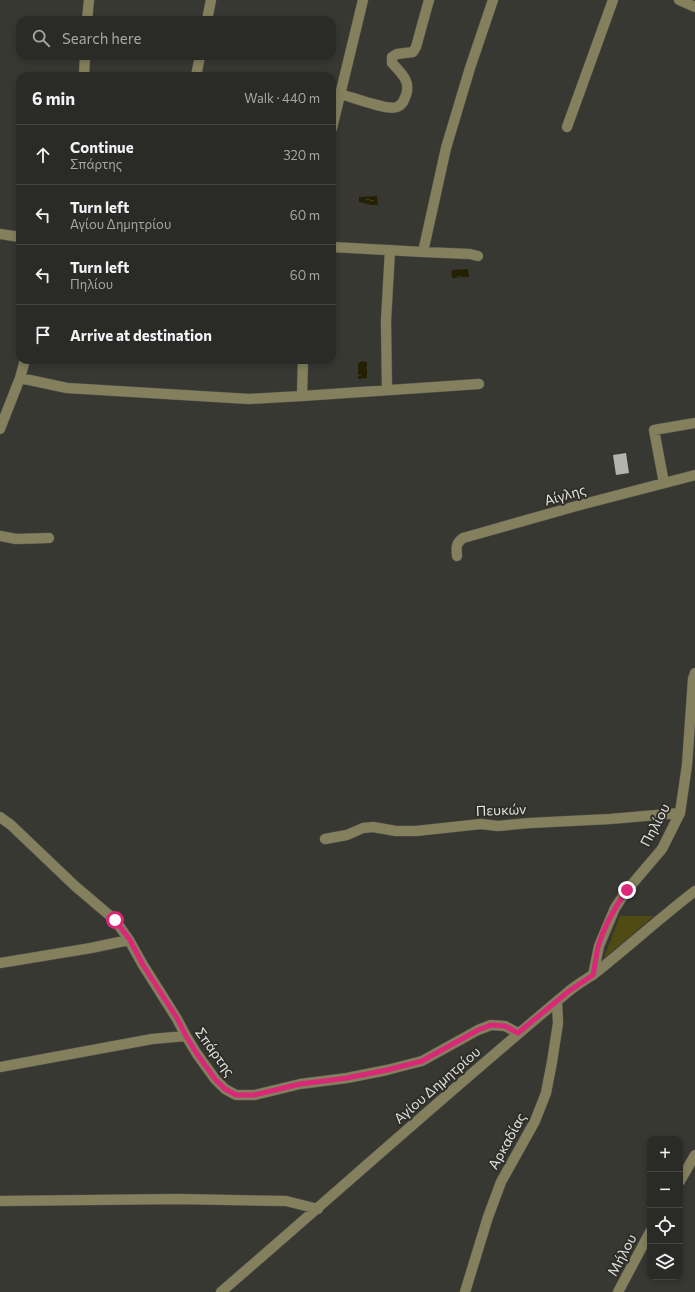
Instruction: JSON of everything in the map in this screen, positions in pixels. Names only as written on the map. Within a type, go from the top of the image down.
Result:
[{"type":"street","points":[[87,16],[89,0]]},
{"type":"street","points":[[208,16],[211,0]]},
{"type":"street","points":[[336,111],[363,0]]},
{"type":"street","points":[[340,94],[387,108],[396,108],[402,105],[407,93],[408,82],[404,75],[392,63],[392,57],[397,54],[413,52],[416,47],[429,0]]},
{"type":"street","points":[[423,252],[446,148],[470,68],[493,0]]},
{"type":"street","points":[[568,127],[613,0]]},
{"type":"street","points":[[679,0],[695,7]]},
{"type":"street","points":[[84,72],[85,60]]},
{"type":"street","points":[[197,72],[199,60]]},
{"type":"street","points":[[0,234],[16,236]]},
{"type":"street","points":[[336,247],[470,254],[478,256]]},
{"type":"street","points":[[387,390],[386,321],[390,250]]},
{"type":"street","points":[[0,429],[20,378],[23,364]]},
{"type":"street","points":[[302,396],[303,364]]},
{"type":"street","points":[[20,378],[67,388],[122,390],[249,399],[479,384]]},
{"type":"street","points":[[664,483],[654,430],[695,424]]},
{"type":"street","name":"Αίγλης","points":[[457,556],[456,548],[458,542],[463,538],[695,475]]},
{"type":"street","points":[[0,536],[16,539],[48,538]]},
{"type":"street","name":"Πηλίου","points":[[593,975],[598,946],[615,908],[627,890],[662,849],[680,813],[688,765],[693,679],[695,673]]},
{"type":"street","name":"Πευκών","points":[[325,839],[347,835],[363,828],[374,827],[396,831],[416,831],[474,824],[498,826],[680,813]]},
{"type":"street","name":"Σπάρτης","points":[[0,817],[11,825],[75,886],[115,920],[130,940],[143,965],[177,1018],[186,1036],[215,1079],[225,1089],[236,1095],[254,1095],[300,1084],[347,1078],[387,1070],[422,1061],[478,1030],[491,1025],[505,1026],[518,1033]]},
{"type":"street","name":"Αγίου Δημητρίου","points":[[221,1292],[518,1033],[569,991],[593,975],[662,916],[695,891]]},
{"type":"street","points":[[0,963],[130,940]]},
{"type":"street","name":"Αρκαδίας","points":[[465,1292],[488,1217],[501,1182],[536,1121],[546,1093],[558,1023],[557,1001]]},
{"type":"street","points":[[0,1067],[152,1039],[186,1036]]},
{"type":"street","points":[[683,1175],[695,1156]]},
{"type":"street","points":[[0,1201],[178,1199],[286,1201],[318,1209]]},
{"type":"street","name":"Μήλου","points":[[618,1292],[647,1238]]},
{"type":"shaded area","points":[[620,916],[654,916],[604,958]]},
{"type":"water","points":[[377,196],[378,205],[359,202],[359,197]]},
{"type":"water","points":[[468,269],[469,277],[452,278],[451,270]]},
{"type":"water","points":[[361,361],[367,362],[367,378],[358,379],[358,363]]},
{"type":"building","points":[[626,453],[629,473],[616,475],[613,455]]},
{"type":"route","points":[[115,920],[130,940],[143,965],[177,1018],[197,1054],[215,1079],[225,1089],[236,1095],[254,1095],[300,1084],[347,1078],[387,1070],[422,1061],[478,1030],[491,1025],[505,1026],[518,1033],[569,991],[593,975],[598,946],[615,908],[627,890]]}]
